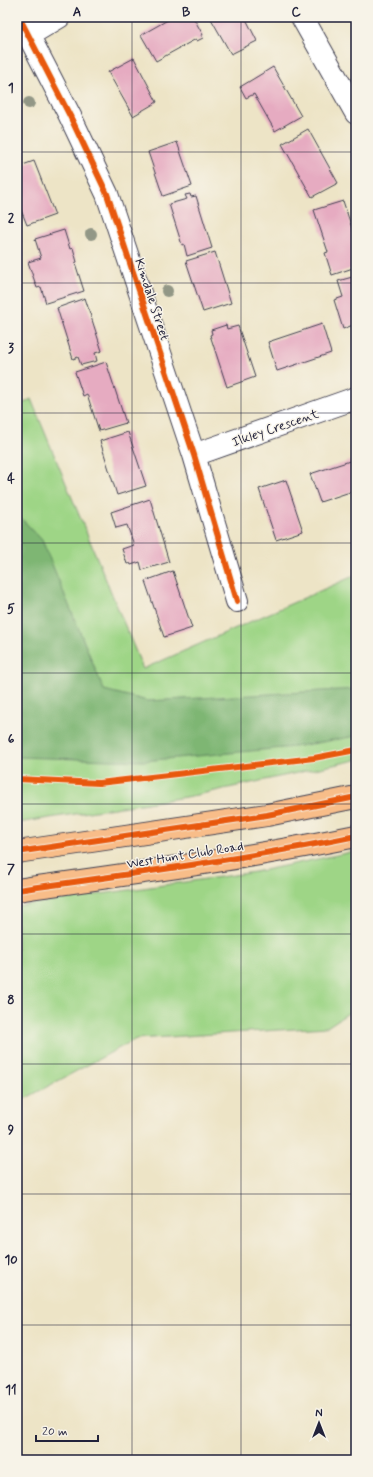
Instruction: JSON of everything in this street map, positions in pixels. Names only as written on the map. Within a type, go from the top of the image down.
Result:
[{"type":"main road","name":"West Hunt Club Road","points":[[17,852],[267,815],[356,798]]},
{"type":"main road","name":"West Hunt Club Road","points":[[17,890],[149,872],[356,836]]},
{"type":"street","points":[[24,26],[59,17]]},
{"type":"street","points":[[302,17],[356,113]]},
{"type":"street","name":"Kimdale Street","points":[[24,26],[70,116],[107,194],[194,455],[237,601]]},
{"type":"street","name":"Ilkley Crescent","points":[[194,455],[356,398]]},
{"type":"green space","points":[[31,399],[143,669],[356,575],[356,760],[192,796],[17,823],[17,407]]},
{"type":"green space","points":[[17,514],[42,540],[104,690],[148,701],[356,689],[356,736],[294,747],[143,761],[17,757]]},
{"type":"green space","points":[[356,851],[356,1008],[327,1027],[136,1039],[17,1103],[17,906],[255,872]]},
{"type":"building","points":[[173,17],[193,17],[203,35],[201,35],[203,38],[197,41],[196,39],[156,61],[141,35]]},
{"type":"building","points":[[210,17],[245,17],[257,41],[231,54]]},
{"type":"building","points":[[134,58],[157,102],[133,116],[108,72]]},
{"type":"building","points":[[273,67],[301,116],[275,131],[254,94],[246,98],[240,87]]},
{"type":"building","points":[[308,129],[338,183],[312,197],[282,144]]},
{"type":"building","points":[[177,142],[192,186],[163,196],[148,152]]},
{"type":"building","points":[[34,161],[55,215],[27,225],[17,200],[17,167]]},
{"type":"building","points":[[190,194],[191,197],[196,196],[212,248],[187,256],[169,204],[187,199],[185,195]]},
{"type":"building","points":[[343,201],[356,240],[356,267],[332,275],[325,253],[328,252],[314,210]]},
{"type":"building","points":[[64,230],[70,249],[73,248],[77,262],[75,263],[84,291],[46,303],[41,287],[37,288],[28,262],[41,258],[35,239]]},
{"type":"building","points":[[215,252],[231,303],[203,312],[186,261]]},
{"type":"building","points":[[356,276],[356,334],[353,325],[343,329],[334,300],[343,297],[338,281]]},
{"type":"building","points":[[85,298],[102,351],[95,353],[97,361],[81,365],[78,357],[73,359],[57,308]]},
{"type":"building","points":[[322,324],[331,353],[277,371],[268,342]]},
{"type":"building","points":[[226,325],[227,329],[238,326],[255,377],[227,387],[210,335],[212,334],[211,330]]},
{"type":"building","points":[[106,362],[126,423],[99,431],[87,394],[83,396],[75,372]]},
{"type":"building","points":[[128,432],[146,486],[117,495],[100,441]]},
{"type":"building","points":[[356,459],[356,490],[320,502],[310,474]]},
{"type":"building","points":[[286,480],[303,531],[276,540],[259,489]]},
{"type":"building","points":[[150,499],[169,562],[142,570],[140,562],[131,565],[130,563],[127,564],[122,549],[134,545],[127,525],[116,528],[111,512]]},
{"type":"building","points":[[173,571],[192,628],[164,637],[145,581]]},
{"type":"cycle path","points":[[19,17],[70,116],[107,194],[194,455],[237,601]]},
{"type":"cycle path","points":[[17,779],[99,783],[314,758],[356,750]]},
{"type":"cycle path","points":[[17,852],[267,815],[356,797]]},
{"type":"cycle path","points":[[17,890],[229,859],[356,836]]}]
